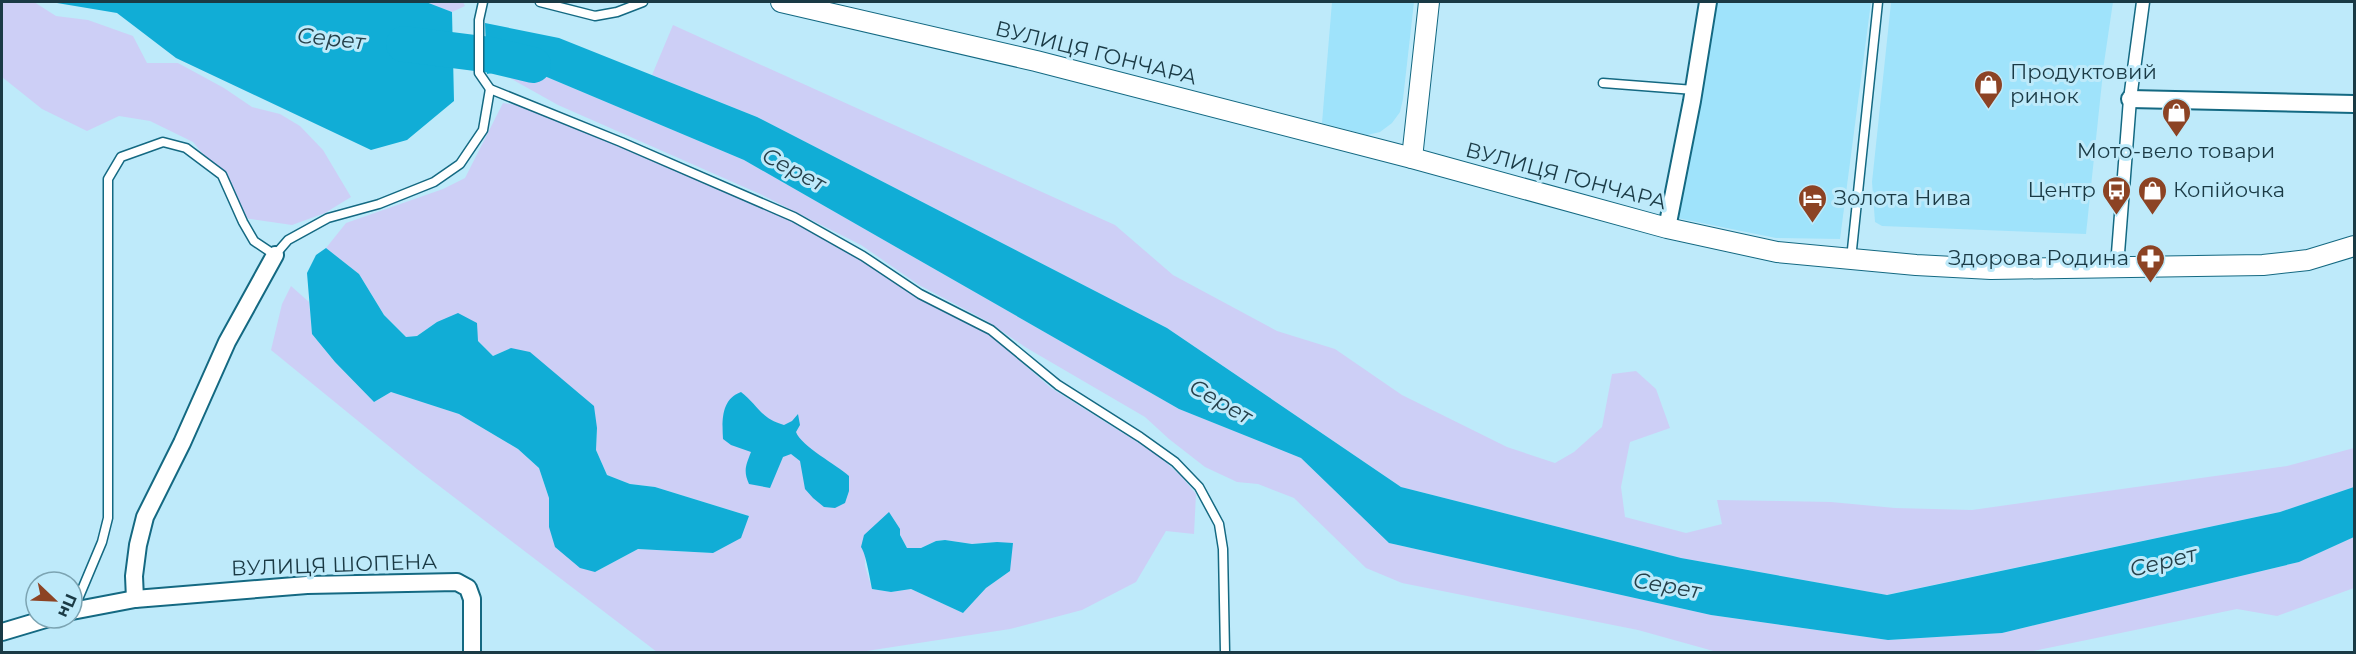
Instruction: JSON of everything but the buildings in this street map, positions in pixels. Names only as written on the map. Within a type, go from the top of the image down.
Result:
[{"type":"street","name":"ВУЛИЦЯ ГОНЧАРА","points":[[781,2],[1036,61],[1667,228],[1777,252],[1851,260],[1991,269],[2263,265],[2308,260],[2355,246]]},
{"type":"street","points":[[1412,159],[1428,2]]},
{"type":"street","points":[[1667,228],[1694,90],[1708,2]]},
{"type":"street","points":[[2117,267],[2130,99],[2143,2]]},
{"type":"street","points":[[2130,99],[2355,104]]},
{"type":"street","points":[[135,598],[134,576],[138,545],[145,518],[182,443],[227,342],[275,255]]},
{"type":"street","name":"ВУЛИЦЯ ШОПЕНА","points":[[84,609],[135,598],[308,585],[457,582],[468,588],[472,599],[472,652]]},
{"type":"street","points":[[2,632],[24,625]]},
{"type":"lane","points":[[483,2],[479,20],[479,73],[490,89],[621,142],[794,217],[863,256],[920,294],[991,330],[1058,385],[1175,462],[1199,487],[1219,524],[1223,549],[1226,652]]},
{"type":"lane","points":[[540,2],[595,16],[617,12],[643,2]]},
{"type":"lane","points":[[1851,260],[1878,2]]},
{"type":"lane","points":[[1603,83],[1694,90]]},
{"type":"lane","points":[[84,585],[102,542],[108,518],[108,179],[121,156],[163,142],[186,148],[222,175],[254,241],[275,255],[288,240],[328,218],[379,204],[434,182],[460,164],[483,130],[490,89]]},
{"type":"shaded area","points":[[2,2],[34,2],[56,16],[88,20],[133,36],[147,63],[178,63],[224,88],[252,107],[280,114],[300,126],[323,150],[351,197],[325,213],[292,225],[244,218],[226,182],[193,142],[150,121],[119,116],[87,131],[42,109],[2,77]]},
{"type":"shaded area","points":[[426,2],[463,2],[465,6],[452,12]]},
{"type":"shaded area","points":[[1332,2],[1414,2],[1400,112],[1392,123],[1380,132],[1367,135],[1322,123]]},
{"type":"shaded area","points":[[1712,2],[1871,2],[1840,239],[1776,238],[1672,217]]},
{"type":"shaded area","name":"Продуктовий ринок","points":[[2113,2],[2104,63],[2086,234],[1882,226],[1875,222],[1872,182],[1891,3]]},
{"type":"shaded area","points":[[673,25],[1115,225],[1173,275],[1277,331],[1335,349],[1402,395],[1507,447],[1555,463],[1574,452],[1602,427],[1612,374],[1636,371],[1656,389],[1670,428],[1630,442],[1621,487],[1625,517],[1686,533],[1722,524],[1717,500],[1831,502],[1895,508],[1972,510],[2287,466],[2354,448],[2354,487],[2280,512],[1886,595],[1681,558],[1401,487],[1167,328],[757,117],[652,75]]},
{"type":"shaded area","points":[[523,67],[744,160],[1179,409],[1301,458],[1389,543],[1711,615],[1888,640],[2002,633],[2299,562],[2354,537],[2354,588],[2277,616],[2237,609],[2028,652],[1717,652],[1638,630],[1402,583],[1366,568],[1294,498],[1258,484],[1237,482],[1205,467],[1145,417],[1025,347],[987,321],[919,285],[861,245],[760,194],[558,105],[499,72]]},
{"type":"shaded area","points":[[503,103],[524,106],[792,221],[860,260],[918,298],[988,333],[1051,388],[1158,455],[1182,477],[1196,494],[1194,534],[1166,531],[1136,582],[1082,610],[1010,629],[860,652],[657,652],[417,469],[271,350],[282,304],[291,286],[309,302],[312,334],[335,362],[374,402],[391,392],[459,414],[518,449],[539,468],[549,498],[549,527],[595,572],[638,549],[713,553],[749,516],[655,487],[630,484],[607,475],[596,450],[597,428],[579,393],[511,348],[493,356],[478,341],[437,322],[417,336],[406,337],[384,315],[359,274],[326,248],[346,223],[443,189],[465,178]],"holes":[[[900,535],[907,548],[921,548],[936,541],[945,540],[972,544],[997,542],[1010,571],[986,588],[963,613],[911,589],[891,592],[872,589],[865,566],[865,553]]]},
{"type":"water","points":[[51,2],[426,2],[452,12],[454,101],[407,140],[371,150],[176,58],[117,13]]},
{"type":"water","points":[[485,23],[559,38],[757,117],[1167,328],[1401,487],[1681,558],[1887,595],[2280,512],[2354,487],[2354,537],[2299,562],[2002,633],[1888,640],[1711,615],[1389,543],[1301,458],[1179,409],[744,160],[523,67],[487,74]]},
{"type":"water","points":[[326,248],[359,274],[384,315],[406,337],[417,336],[437,322],[458,313],[477,323],[478,341],[493,356],[511,348],[530,352],[594,406],[597,428],[596,450],[607,475],[630,484],[655,487],[749,516],[741,538],[713,553],[638,549],[595,572],[580,568],[555,547],[549,527],[549,498],[539,468],[518,449],[459,414],[391,392],[374,402],[335,362],[312,334],[307,273],[316,255]]},
{"type":"water","points":[[741,392],[765,415],[776,422],[784,425],[798,414],[800,425],[796,432],[799,437],[849,476],[849,491],[845,503],[835,508],[824,507],[813,498],[805,489],[800,461],[791,454],[783,457],[770,488],[749,484],[746,468],[751,452],[731,445],[723,439],[723,418],[726,405],[734,395]]},
{"type":"water","points":[[889,512],[900,529],[900,535],[907,548],[921,548],[936,541],[945,540],[972,544],[1013,543],[1010,571],[986,588],[963,613],[911,589],[891,592],[872,589],[861,547],[864,535]]},
{"type":"waterway","name":"Серет","points":[[404,44],[491,55],[533,65]]},
{"type":"place","name":"Продуктовий ринок","points":[[1989,110]]},
{"type":"place","name":"Мото-вело товари","points":[[2176,138]]},
{"type":"place","name":"Центр","points":[[2117,216]]},
{"type":"place","name":"Копійочка","points":[[2152,216]]},
{"type":"place","name":"Золота Нива","points":[[1813,224]]},
{"type":"place","name":"Здорова Родина","points":[[2150,284]]}]
